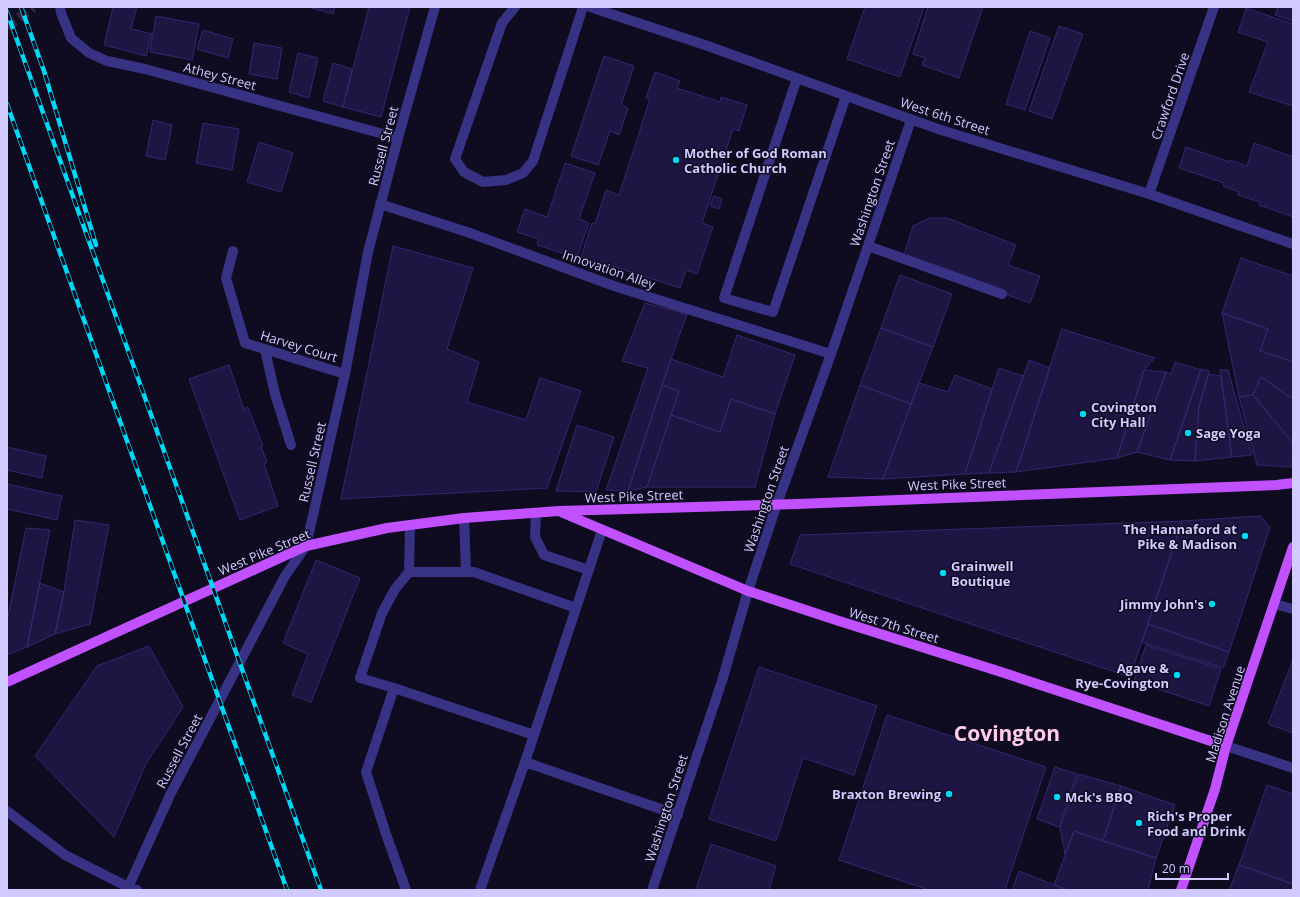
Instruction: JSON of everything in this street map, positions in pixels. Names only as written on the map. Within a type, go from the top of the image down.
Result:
[{"type":"main road","name":"West Pike Street","points":[[7,682],[306,546],[410,524],[464,518],[536,513],[1260,486],[1293,483]]},
{"type":"main road","name":"West 7th Street","points":[[559,512],[748,591],[1226,746]]},
{"type":"main road","name":"Madison Avenue","points":[[1181,890],[1214,789],[1226,746],[1293,547]]},
{"type":"street","name":"Athey Street","points":[[60,7],[71,38],[89,53],[107,61],[152,71],[398,138]]},
{"type":"street","name":"Russell Street","points":[[131,889],[171,793],[285,576],[306,546],[345,374],[368,252],[435,7]]},
{"type":"street","points":[[515,7],[502,23],[455,159],[464,172],[483,182],[506,180],[517,176],[523,173],[533,161],[584,7]]},
{"type":"street","name":"West 6th Street","points":[[590,7],[708,46],[911,120],[1149,194],[1293,244]]},
{"type":"street","name":"Crawford Drive","points":[[1149,194],[1214,7]]},
{"type":"street","points":[[797,78],[724,298],[773,312],[846,96]]},
{"type":"street","name":"Washington Street","points":[[652,890],[722,681],[748,591],[777,504],[831,354],[911,120]]},
{"type":"street","name":"Innovation Alley","points":[[380,204],[470,233],[614,286],[831,354]]},
{"type":"street","points":[[868,246],[1002,294]]},
{"type":"street","name":"Harvey Court","points":[[233,251],[226,278],[245,343],[345,374]]},
{"type":"street","points":[[265,350],[275,394],[291,445]]},
{"type":"street","points":[[536,513],[535,537],[544,555],[589,570]]},
{"type":"street","points":[[464,518],[466,571]]},
{"type":"street","points":[[410,524],[409,572],[395,589],[382,613],[360,678],[394,688],[534,736]]},
{"type":"street","points":[[480,890],[534,736],[602,530]]},
{"type":"street","points":[[409,572],[474,572],[576,608]]},
{"type":"street","points":[[1274,604],[1293,609]]},
{"type":"street","points":[[394,688],[366,772],[406,890]]},
{"type":"street","points":[[1226,746],[1293,768]]},
{"type":"street","points":[[525,762],[678,815]]},
{"type":"street","points":[[7,811],[65,855],[131,889]]},
{"type":"building","points":[[113,7],[137,7],[131,29],[152,34],[146,56],[104,45]]},
{"type":"building","points":[[308,7],[335,7],[333,14]]},
{"type":"building","points":[[369,7],[410,7],[381,117],[343,107]]},
{"type":"building","points":[[865,7],[924,7],[900,77],[847,59]]},
{"type":"building","points":[[928,7],[983,7],[959,78],[922,65],[925,58],[913,54]]},
{"type":"building","points":[[1278,7],[1293,7],[1293,21],[1275,15]]},
{"type":"building","points":[[1246,8],[1293,24],[1293,106],[1249,92],[1268,42],[1238,32]]},
{"type":"building","points":[[156,16],[199,24],[192,60],[150,52]]},
{"type":"building","points":[[1059,26],[1083,34],[1052,119],[1029,111]]},
{"type":"building","points":[[203,30],[233,39],[228,58],[197,49]]},
{"type":"building","points":[[1030,31],[1050,38],[1025,110],[1006,104]]},
{"type":"building","points":[[254,43],[282,48],[277,79],[249,74]]},
{"type":"building","points":[[298,53],[318,58],[309,98],[289,92]]},
{"type":"building","points":[[604,56],[634,66],[621,105],[628,108],[619,135],[610,131],[598,165],[571,156]]},
{"type":"building","points":[[333,63],[352,69],[343,107],[323,101]]},
{"type":"building","name":"Mother of God Roman Catholic Church","points":[[655,72],[680,81],[677,88],[720,102],[721,97],[747,105],[739,131],[733,129],[702,223],[713,227],[697,274],[686,270],[680,288],[600,262],[598,266],[580,260],[592,223],[595,224],[606,190],[619,195],[650,99],[646,98]]},
{"type":"building","points":[[153,120],[172,125],[165,160],[146,156]]},
{"type":"building","points":[[203,123],[239,129],[232,170],[196,163]]},
{"type":"building","points":[[259,142],[293,153],[281,192],[247,182]]},
{"type":"building","points":[[1254,143],[1293,157],[1293,217],[1259,205],[1260,202],[1238,195],[1239,192],[1223,186],[1224,183],[1179,168],[1186,147],[1230,162],[1230,160],[1247,166]]},
{"type":"building","points":[[565,163],[595,173],[579,219],[589,223],[577,258],[537,245],[538,239],[517,232],[525,209],[547,217]]},
{"type":"building","points":[[714,196],[722,199],[719,209],[710,206]]},
{"type":"building","points":[[929,218],[947,218],[1016,245],[1008,265],[1040,276],[1030,303],[903,258],[913,226]]},
{"type":"building","points":[[393,246],[473,268],[447,349],[479,362],[467,402],[526,420],[540,378],[581,391],[547,488],[341,499]]},
{"type":"building","points":[[1241,258],[1293,276],[1293,362],[1260,351],[1268,329],[1222,313]]},
{"type":"building","points":[[900,275],[952,294],[933,347],[881,328]]},
{"type":"building","points":[[645,303],[687,314],[662,385],[628,491],[606,490],[648,368],[622,361]]},
{"type":"building","points":[[1222,313],[1268,329],[1260,351],[1293,362],[1293,399],[1261,377],[1253,395],[1239,397]]},
{"type":"building","points":[[881,328],[933,347],[911,404],[860,385]]},
{"type":"building","name":"Covington City Hall","points":[[1062,329],[1155,358],[1144,370],[1117,458],[1016,472]]},
{"type":"building","points":[[737,335],[795,355],[775,414],[731,399],[720,432],[671,415],[679,391],[662,385],[671,359],[723,377]]},
{"type":"building","points":[[1029,360],[1050,368],[1016,472],[989,473]]},
{"type":"building","points":[[1175,362],[1201,370],[1170,460],[1137,452],[1166,372],[1171,374]]},
{"type":"building","points":[[229,365],[244,409],[248,407],[263,446],[261,447],[267,462],[264,464],[278,506],[240,520],[189,379]]},
{"type":"building","points":[[999,368],[1023,376],[989,473],[965,474]]},
{"type":"building","name":"Sage Yoga","points":[[1201,369],[1209,371],[1199,406],[1195,461],[1170,460]]},
{"type":"building","points":[[1144,370],[1166,372],[1137,452],[1117,458]]},
{"type":"building","points":[[1220,370],[1228,370],[1252,455],[1232,457]]},
{"type":"building","points":[[1209,374],[1221,376],[1232,457],[1195,461],[1199,406]]},
{"type":"building","points":[[955,375],[992,389],[965,474],[883,479],[919,383],[948,392]]},
{"type":"building","points":[[1261,377],[1293,399],[1293,443],[1253,395]]},
{"type":"building","points":[[662,385],[679,391],[647,487],[628,491]]},
{"type":"building","points":[[860,385],[911,404],[883,479],[828,477]]},
{"type":"building","points":[[1253,395],[1293,443],[1293,458],[1291,467],[1257,465],[1239,397]]},
{"type":"building","points":[[731,399],[775,414],[755,487],[647,487],[671,415],[720,432]]},
{"type":"building","points":[[577,425],[614,437],[596,492],[556,491]]},
{"type":"building","points":[[7,447],[46,456],[42,478],[7,470]]},
{"type":"building","points":[[7,484],[62,496],[57,520],[7,509]]},
{"type":"building","points":[[1260,516],[1270,527],[1229,652],[1148,624],[1182,521]]},
{"type":"building","points":[[75,520],[109,525],[90,624],[55,634],[64,592]]},
{"type":"building","points":[[1182,521],[1130,677],[790,564],[800,535]]},
{"type":"building","points":[[26,528],[50,530],[27,647],[7,655],[7,621]]},
{"type":"building","points":[[316,560],[360,578],[311,702],[292,695],[308,654],[283,643]]},
{"type":"building","points":[[40,583],[64,592],[55,634],[27,647]]},
{"type":"building","points":[[1148,624],[1229,652],[1223,668],[1142,642]]},
{"type":"building","name":"Agave & Rye-Covington","points":[[1146,645],[1221,669],[1209,706],[1134,681]]},
{"type":"building","points":[[149,646],[183,707],[147,762],[114,837],[35,756],[97,666]]},
{"type":"building","points":[[1293,660],[1293,733],[1268,724]]},
{"type":"building","points":[[759,667],[877,706],[854,775],[803,758],[776,841],[709,819]]},
{"type":"building","name":"Braxton Brewing","points":[[887,715],[1046,767],[1005,890],[929,890],[839,860]]},
{"type":"building","name":"Mck's BBQ","points":[[1055,767],[1077,774],[1059,827],[1037,819]]},
{"type":"building","points":[[1079,774],[1121,786],[1103,841],[1074,831],[1065,854],[1060,828]]},
{"type":"building","points":[[1267,785],[1293,794],[1293,884],[1239,865]]},
{"type":"building","name":"Rich's Proper Food and Drink","points":[[1121,786],[1175,805],[1156,858],[1103,841]]},
{"type":"building","points":[[1074,831],[1156,858],[1148,890],[1068,890],[1054,885]]},
{"type":"building","points":[[711,844],[776,866],[769,890],[696,890]]},
{"type":"building","points":[[1239,865],[1293,884],[1293,890],[1229,890]]},
{"type":"building","points":[[1019,871],[1054,885],[1068,890],[1012,890]]},
{"type":"tunnel","points":[[7,27],[33,7]]},
{"type":"railway","points":[[21,7],[44,71],[96,245]]},
{"type":"railway","points":[[7,12],[321,890]]},
{"type":"railway","points":[[7,104],[287,890]]},
{"type":"place","name":"Mother of God Roman Catholic Church","points":[[676,160]]},
{"type":"place","name":"Covington City Hall","points":[[1083,414]]},
{"type":"place","name":"Sage Yoga","points":[[1188,433]]},
{"type":"place","name":"The Hannaford at Pike & Madison","points":[[1245,536]]},
{"type":"place","name":"Grainwell Boutique","points":[[943,573]]},
{"type":"place","name":"Jimmy John's","points":[[1212,604]]},
{"type":"place","name":"Agave & Rye-Covington","points":[[1177,675]]},
{"type":"place","name":"Braxton Brewing","points":[[949,794]]},
{"type":"place","name":"Mck's BBQ","points":[[1057,797]]},
{"type":"place","name":"Rich's Proper Food and Drink","points":[[1139,823]]},
{"type":"district","name":"Covington","points":[[1007,733]]}]
